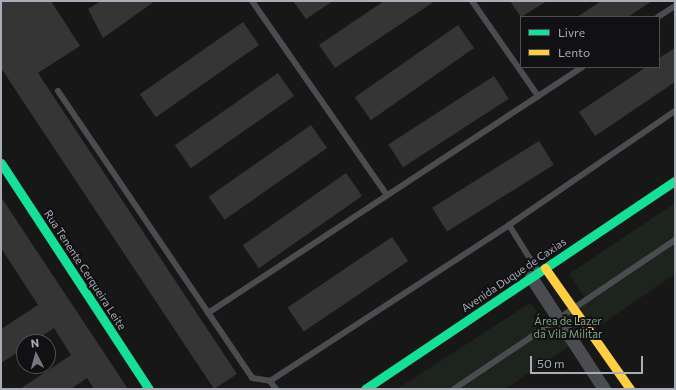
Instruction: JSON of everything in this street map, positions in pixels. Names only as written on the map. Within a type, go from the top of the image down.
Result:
[{"type":"street","name":"Rua Tenente Cerqueira Leite","points":[[1,163],[149,389]]},
{"type":"street","name":"Avenida Duque de Caxias","points":[[366,389],[675,181]]},
{"type":"street","points":[[538,273],[575,308],[630,389]]},
{"type":"street","points":[[538,273],[558,319],[604,389]]},
{"type":"lane","points":[[252,1],[387,195]]},
{"type":"lane","points":[[472,1],[538,96]]},
{"type":"lane","points":[[660,16],[675,6]]},
{"type":"lane","points":[[208,313],[580,68]]},
{"type":"lane","points":[[58,91],[252,378],[270,381],[509,225],[675,111]]},
{"type":"lane","points":[[509,225],[538,273]]},
{"type":"lane","points":[[454,389],[675,240]]},
{"type":"lane","points":[[270,381],[276,389]]},
{"type":"green space","name":"Área de Lazer da Vila Militar","points":[[675,203],[675,274],[574,343],[505,389],[397,389],[530,303],[546,323],[585,298],[569,274]]},
{"type":"building","points":[[1,1],[51,1],[80,46],[38,73],[237,374],[214,389],[1,68]]},
{"type":"building","points":[[101,1],[155,1],[103,38],[88,9]]},
{"type":"building","points":[[293,1],[333,1],[306,19]]},
{"type":"building","points":[[384,1],[435,1],[335,68],[319,45]]},
{"type":"building","points":[[510,1],[547,1],[523,16],[520,16]]},
{"type":"building","points":[[601,1],[652,1],[630,16],[578,16]]},
{"type":"building","points":[[243,22],[259,45],[156,117],[140,94]]},
{"type":"building","points":[[458,25],[474,48],[371,120],[355,97]]},
{"type":"building","points":[[675,48],[675,82],[595,136],[579,112],[645,68],[660,68],[660,57]]},
{"type":"building","points":[[278,73],[294,96],[191,168],[175,145]]},
{"type":"building","points":[[494,76],[509,99],[403,167],[388,145]]},
{"type":"building","points":[[311,125],[327,148],[225,220],[209,197]]},
{"type":"building","points":[[539,141],[554,165],[447,232],[432,208]]},
{"type":"building","points":[[346,173],[362,196],[259,268],[243,245]]},
{"type":"building","points":[[1,197],[128,389],[94,389],[87,378],[71,389],[20,389],[42,374],[56,374],[56,365],[71,355],[54,328],[45,334],[16,334],[16,353],[1,363],[1,329],[38,305],[1,248]]},
{"type":"building","points":[[392,237],[408,261],[304,332],[288,307]]},
{"type":"traffic: fast","points":[[1,163],[149,389]]},
{"type":"traffic: fast","points":[[365,389],[675,181]]},
{"type":"traffic: slow","points":[[545,268],[630,389]]}]
